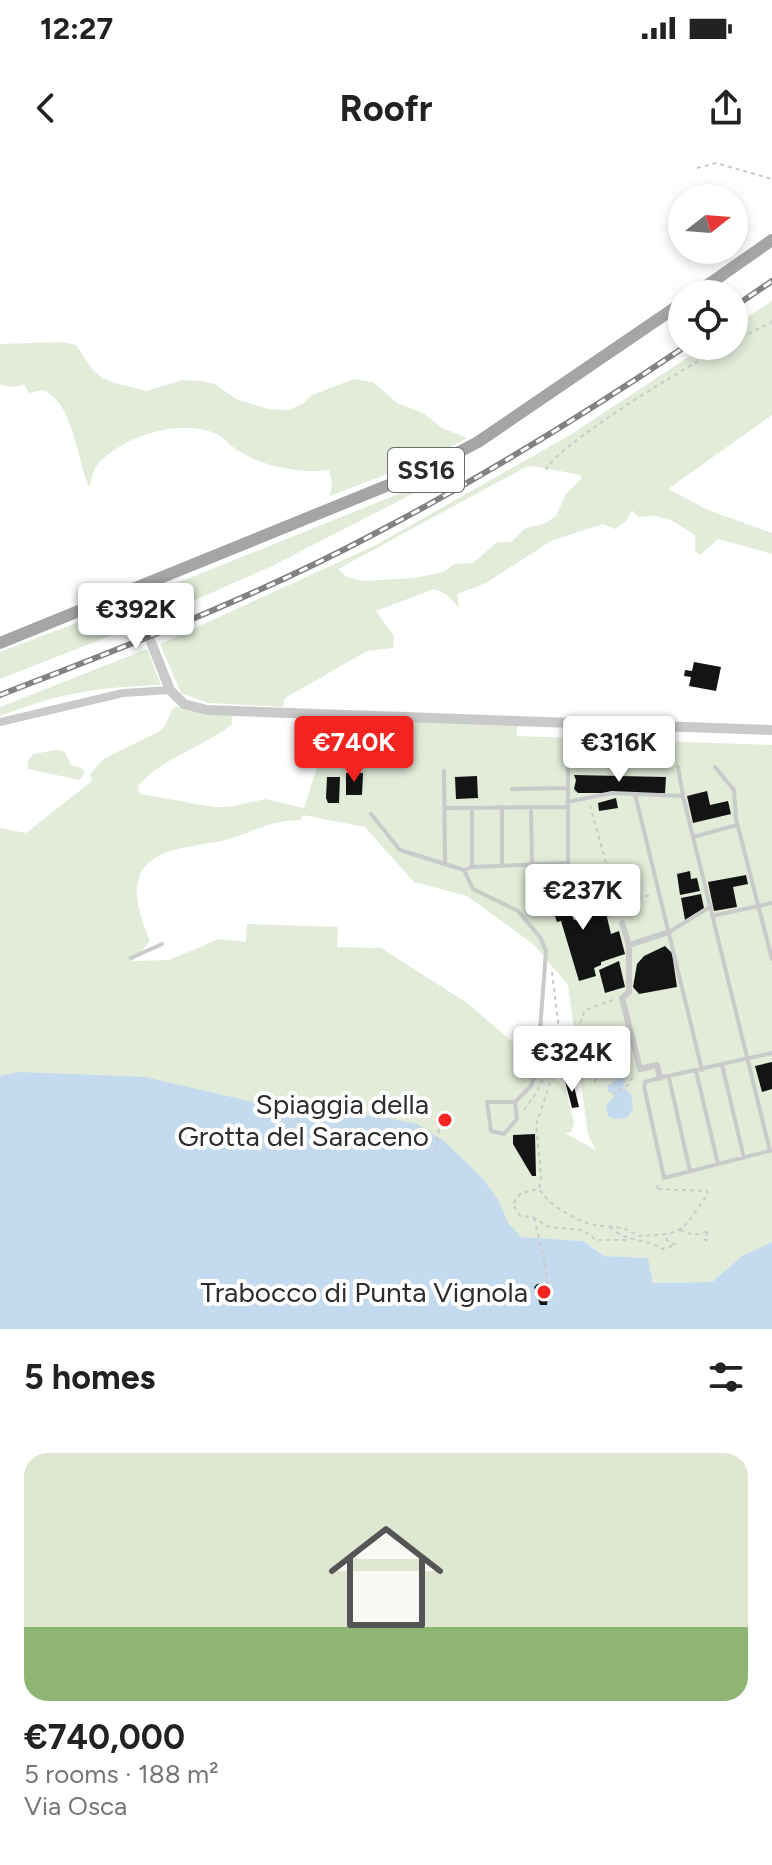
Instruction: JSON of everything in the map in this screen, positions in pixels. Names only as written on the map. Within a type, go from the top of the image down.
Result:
[{"type":"main road","points":[[715,280],[772,240]]},
{"type":"main road","name":"SS16","points":[[0,643],[451,457],[668,313]]},
{"type":"street","points":[[143,585],[143,622],[170,690],[184,704],[207,710],[772,730]]},
{"type":"street","points":[[117,596],[143,622]]},
{"type":"street","points":[[0,722],[123,693],[170,690]]},
{"type":"street","points":[[622,923],[629,945],[629,992],[622,998],[640,1069],[657,1065],[660,1078]]},
{"type":"street","points":[[629,945],[669,932]]},
{"type":"lane","points":[[568,722],[568,863],[577,913],[616,903]]},
{"type":"lane","points":[[678,767],[712,916],[747,1059],[771,1151],[664,1178],[645,1082],[669,1078],[696,1071],[702,1070],[722,1065],[747,1059],[772,1053]]},
{"type":"lane","points":[[715,767],[734,790],[737,825],[772,959]]},
{"type":"lane","points":[[444,771],[445,864]]},
{"type":"lane","points":[[512,789],[567,788]]},
{"type":"lane","points":[[445,808],[567,804],[612,793],[683,796]]},
{"type":"lane","points":[[635,794],[702,1070]]},
{"type":"lane","points":[[502,807],[502,866]]},
{"type":"lane","points":[[531,807],[532,865]]},
{"type":"lane","points":[[472,808],[472,867]]},
{"type":"lane","points":[[371,814],[400,850],[464,870],[472,867],[568,863]]},
{"type":"lane","points":[[693,837],[737,825]]},
{"type":"lane","points":[[464,870],[473,889],[518,911],[540,937],[546,951],[537,1070],[531,1086],[515,1102],[487,1102],[491,1131],[504,1134],[517,1119],[515,1102]]},
{"type":"lane","points":[[712,916],[772,903]]},
{"type":"lane","points":[[669,932],[710,907]]},
{"type":"lane","points":[[131,958],[162,944]]},
{"type":"lane","points":[[722,1065],[744,1158]]},
{"type":"lane","points":[[696,1071],[718,1164]]},
{"type":"lane","points":[[669,1078],[690,1171]]},
{"type":"path","points":[[697,168],[716,163],[772,179]]},
{"type":"path","points":[[748,334],[772,322]]},
{"type":"path","points":[[546,470],[561,450],[699,360]]},
{"type":"path","points":[[589,800],[622,923]]},
{"type":"path","points":[[616,903],[659,893]]},
{"type":"path","points":[[607,917],[619,913]]},
{"type":"path","points":[[539,1189],[541,1175],[536,1125],[549,1094],[557,1051],[555,981],[546,951]]},
{"type":"path","points":[[580,1044],[578,1029],[585,1010],[622,998]]},
{"type":"path","points":[[573,1082],[572,1050],[580,1044],[586,1044],[594,1055],[588,1073],[595,1081],[603,1058],[635,1048]]},
{"type":"path","points":[[557,1051],[571,1065]]},
{"type":"path","points":[[612,1095],[628,1085],[634,1074]]},
{"type":"path","points":[[435,1149],[442,1116]]},
{"type":"path","points":[[539,1189],[555,1205],[582,1222],[628,1228],[638,1236],[666,1235],[692,1221],[708,1194],[707,1191],[655,1189],[664,1178]]},
{"type":"path","points":[[539,1189],[528,1194],[521,1193],[513,1204],[520,1216],[533,1217],[549,1227],[583,1230],[596,1240],[649,1241],[662,1249],[676,1245],[667,1240],[666,1235]]},
{"type":"path","points":[[533,1217],[545,1262],[547,1283]]},
{"type":"path","points":[[610,1226],[626,1240]]},
{"type":"path","points":[[679,1230],[694,1235],[709,1231],[704,1239],[708,1241]]},
{"type":"green space","points":[[772,301],[772,415],[668,489],[708,510],[772,533],[772,554],[718,539],[700,555],[695,551],[695,535],[671,520],[656,516],[638,517],[632,510],[627,520],[615,529],[603,524],[551,541],[486,583],[457,594],[459,608],[446,594],[434,589],[376,611],[394,636],[393,648],[367,651],[285,698],[283,707],[209,703],[181,693],[160,644],[376,545],[570,435],[684,360],[748,360],[748,317]],"holes":[[[533,466],[581,475],[581,479],[566,494],[556,516],[546,523],[524,529],[511,542],[497,542],[473,563],[454,564],[443,572],[414,578],[362,581],[347,577],[338,569],[524,468]]]},
{"type":"green space","points":[[63,342],[76,345],[92,369],[102,378],[115,383],[147,391],[182,380],[201,381],[215,384],[236,399],[267,409],[289,410],[312,395],[354,379],[373,382],[397,403],[423,413],[442,428],[467,438],[434,456],[330,496],[332,484],[329,470],[304,471],[279,467],[243,454],[219,435],[204,430],[172,429],[138,437],[109,454],[96,466],[89,487],[73,432],[61,406],[42,390],[29,393],[24,384],[14,387],[0,385],[0,344]]},
{"type":"green space","points":[[418,486],[420,490],[270,567],[152,619],[153,603],[170,586]]},
{"type":"green space","points":[[108,611],[127,614],[138,625],[0,679],[0,652]]},
{"type":"green space","points":[[147,649],[161,685],[79,693],[0,716],[0,707]]},
{"type":"green space","points":[[173,708],[232,716],[232,724],[159,767],[138,786],[140,794],[214,807],[265,799],[304,808],[329,729],[350,720],[517,725],[517,736],[772,745],[772,1242],[742,1256],[712,1282],[653,1283],[647,1258],[604,1256],[583,1241],[521,1237],[508,1223],[0,1078],[0,828],[26,833],[92,781],[90,774],[105,758],[158,732],[165,726]],"holes":[[[303,815],[365,827],[414,882],[467,896],[533,944],[568,985],[588,1135],[596,1150],[565,1133],[571,1132],[574,1123],[565,1087],[561,1083],[467,1003],[381,948],[337,947],[338,927],[247,924],[246,942],[219,939],[169,960],[133,961],[150,941],[140,913],[137,886],[140,874],[158,856],[181,848],[229,839],[271,824],[301,820]]]},
{"type":"green space","points":[[64,751],[71,765],[82,768],[85,773],[79,780],[28,769],[28,761],[33,754]]},
{"type":"water","points":[[18,1072],[145,1077],[270,1106],[382,1117],[417,1124],[444,1141],[482,1178],[499,1201],[508,1223],[521,1237],[583,1241],[604,1256],[648,1258],[653,1283],[712,1282],[742,1256],[772,1242],[772,1329],[0,1329],[0,1076]]},
{"type":"water","points":[[623,1076],[627,1077],[623,1087],[631,1094],[633,1109],[627,1118],[615,1119],[608,1116],[606,1106],[616,1094],[608,1092],[607,1086]]},
{"type":"building","points":[[694,662],[721,667],[716,691],[689,686],[691,677],[684,676],[685,670],[692,671]]},
{"type":"building","points":[[346,773],[363,773],[362,795],[346,795]]},
{"type":"building","points":[[574,775],[666,777],[665,793],[578,793],[574,789]]},
{"type":"building","points":[[477,776],[478,798],[456,799],[455,777]]},
{"type":"building","points":[[327,777],[340,777],[339,803],[328,803]]},
{"type":"building","points":[[707,791],[710,805],[728,801],[731,814],[693,823],[687,796]]},
{"type":"building","points":[[616,798],[618,808],[599,811],[598,803]]},
{"type":"building","points":[[557,871],[562,874],[559,888],[566,890],[568,908],[574,920],[606,913],[611,934],[619,931],[625,954],[601,962],[594,968],[596,976],[579,981],[561,921],[557,922],[550,902],[547,904],[540,900],[539,892],[546,888],[546,880]]},
{"type":"building","points":[[690,871],[691,879],[697,878],[700,891],[680,895],[677,874]]},
{"type":"building","points":[[746,875],[748,884],[733,887],[737,907],[714,911],[708,882]]},
{"type":"building","points":[[701,894],[704,908],[685,920],[681,898]]},
{"type":"building","points":[[665,946],[672,953],[677,987],[639,994],[633,987],[637,964],[644,956]]},
{"type":"building","points":[[619,961],[625,987],[605,993],[599,970]]},
{"type":"building","points":[[772,1062],[772,1089],[762,1092],[755,1066]]},
{"type":"building","points":[[565,1081],[573,1082],[579,1107],[572,1108]]},
{"type":"building","points":[[535,1134],[536,1176],[532,1176],[513,1144],[513,1135]]},
{"type":"building","name":"Trabocco di Punta Vignola","points":[[548,1283],[551,1295],[548,1295],[547,1305],[540,1305],[534,1287]]},
{"type":"railway","points":[[748,297],[772,281]]},
{"type":"railway","points":[[0,695],[189,620],[329,557],[493,468],[668,358]]},
{"type":"place","name":"Spiaggia della Grotta del Saraceno","points":[[445,1120]]},
{"type":"place","name":"Trabocco di Punta Vignola","points":[[544,1292]]}]
